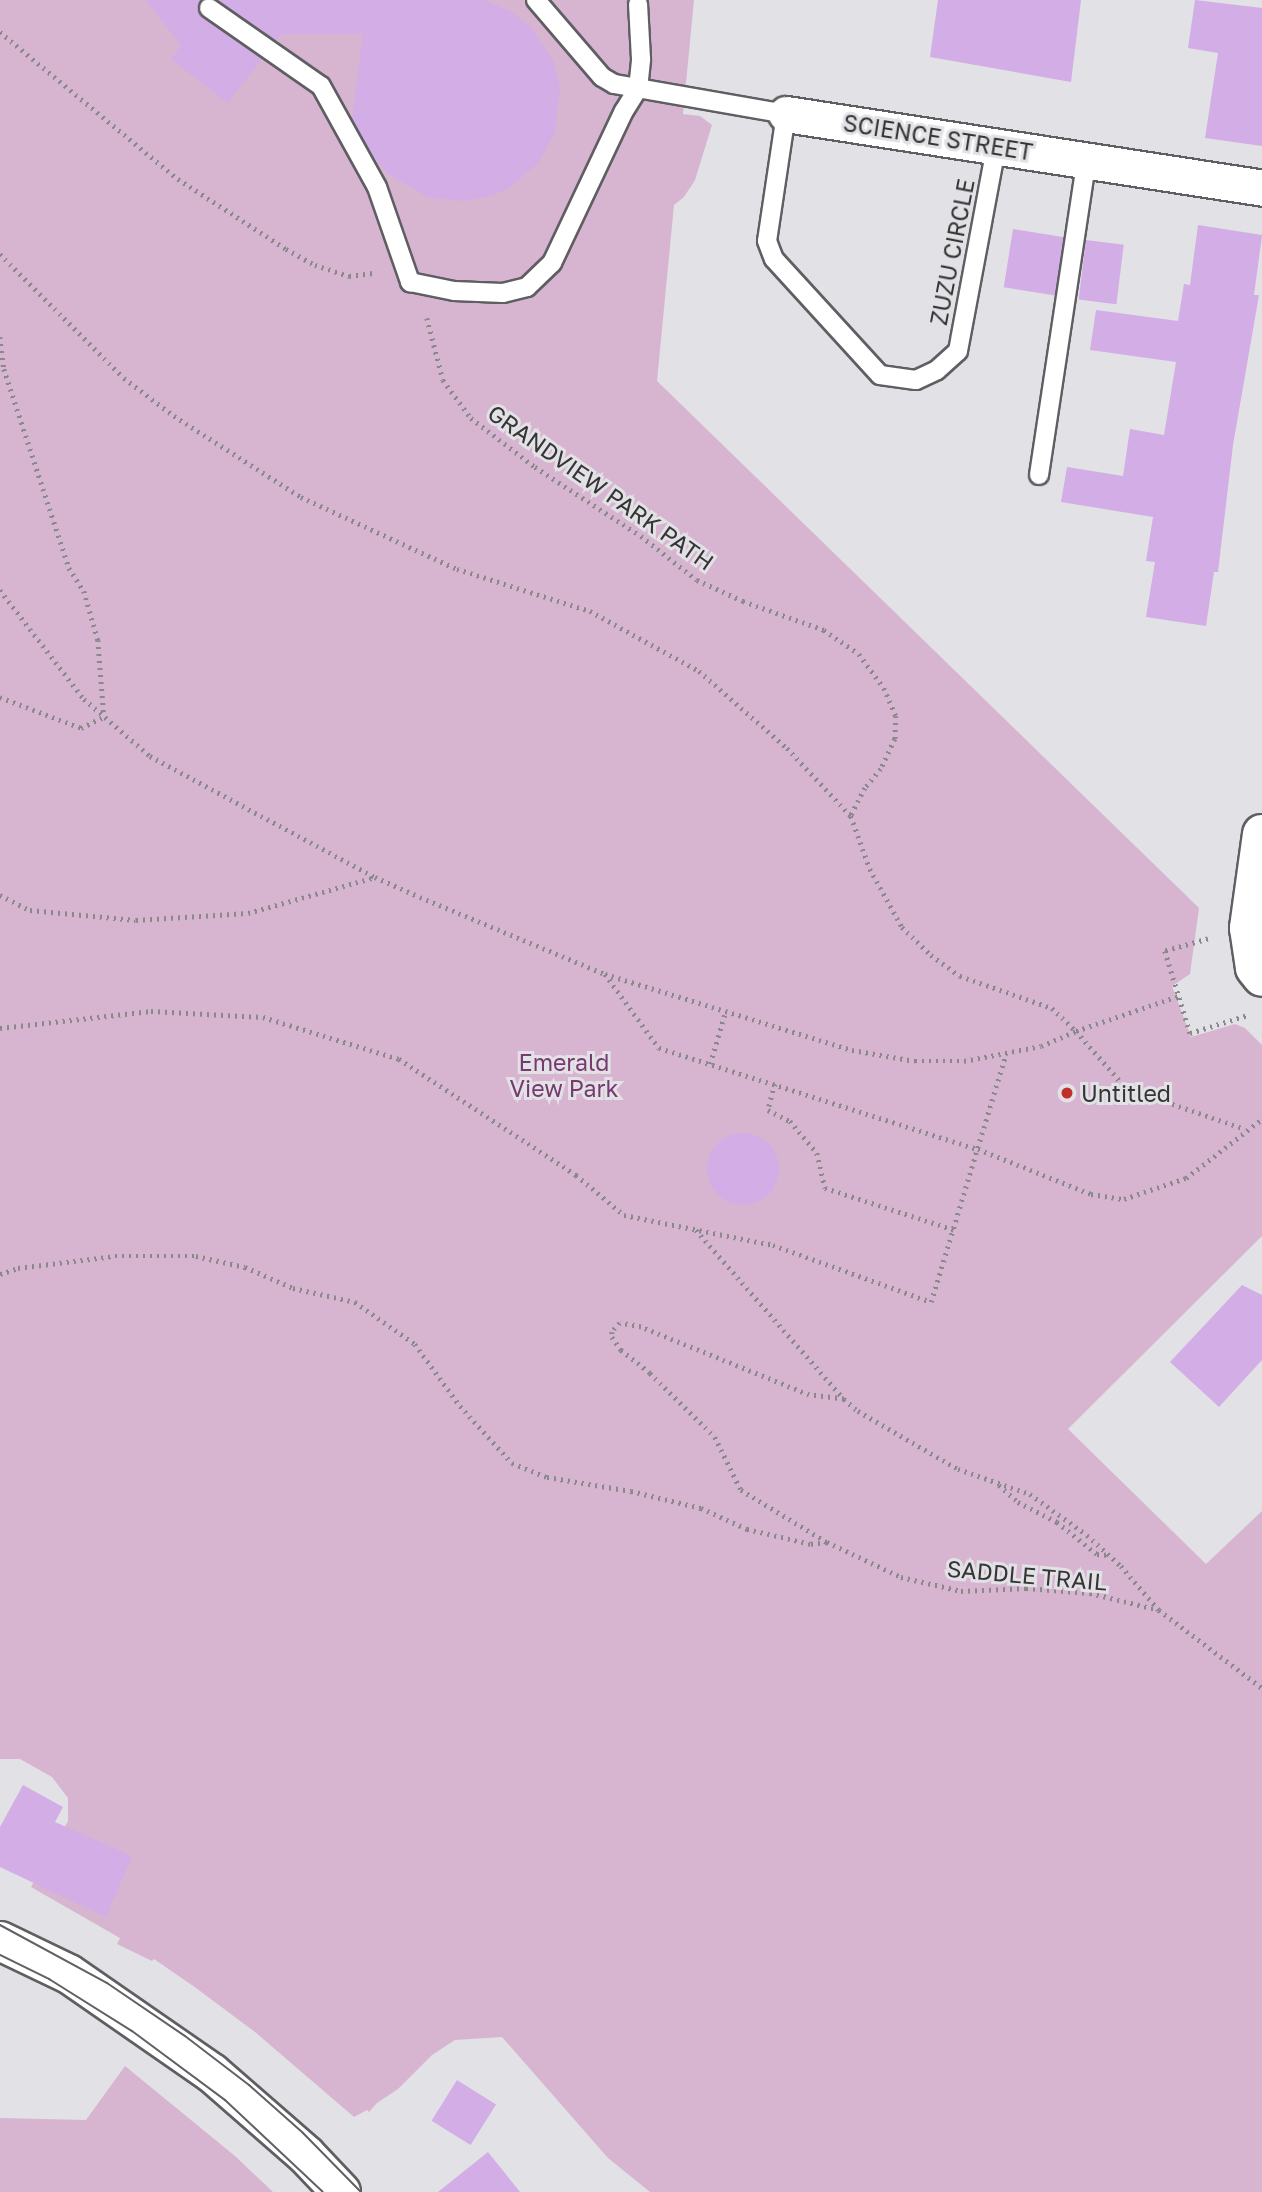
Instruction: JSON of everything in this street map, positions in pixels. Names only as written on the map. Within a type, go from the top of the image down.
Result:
[{"type":"main road","points":[[1258,972],[1249,928],[1262,834]]},
{"type":"main road","points":[[0,1941],[69,1974],[212,2073],[306,2155],[341,2192]]},
{"type":"street","name":"SCIENCE STREET","points":[[786,114],[1262,188]]},
{"type":"lane","name":"SCIENCE STREET","points":[[536,0],[602,77],[614,84],[786,114]]},
{"type":"lane","points":[[209,8],[321,86],[377,187],[410,282],[454,291],[503,293],[527,287],[552,263],[624,111],[638,89],[641,59],[638,4]]},
{"type":"lane","name":"ZUZU CIRCLE","points":[[786,114],[767,241],[774,259],[880,375],[916,380],[937,370],[958,351],[996,147]]},
{"type":"lane","points":[[1039,475],[1087,159]]},
{"type":"path","points":[[0,32],[178,179],[286,249],[315,265],[349,276],[389,272],[410,282]]},
{"type":"path","points":[[0,254],[124,378],[174,416],[300,497],[457,569],[590,611],[699,671],[787,748],[851,816],[870,869],[902,927],[931,955],[960,976],[1052,1008],[1126,1088],[1245,1129]]},
{"type":"path","name":"GRANDVIEW PARK PATH","points":[[410,282],[424,300],[443,380],[471,418],[535,467],[640,536],[697,580],[743,601],[824,629],[859,654],[884,688],[896,716],[895,739],[881,769],[865,788],[851,816]]},
{"type":"path","points":[[0,337],[4,369],[69,568],[85,591],[98,640],[104,717]]},
{"type":"path","points":[[0,590],[84,699],[150,756],[375,877],[605,974],[852,1050],[915,1061],[964,1061],[1041,1046],[1178,996]]},
{"type":"path","points":[[0,697],[81,728],[104,717]]},
{"type":"path","points":[[0,895],[30,910],[136,920],[248,913],[375,877]]},
{"type":"path","points":[[1249,928],[1165,951],[1190,1033],[1249,1015]]},
{"type":"path","points":[[605,974],[659,1048],[978,1149],[1091,1194],[1124,1199],[1186,1178],[1245,1129],[1262,1119]]},
{"type":"path","points":[[0,1028],[151,1011],[263,1017],[399,1059],[576,1175],[624,1215],[773,1245],[931,1302],[955,1230],[991,1096],[1007,1053]]},
{"type":"path","points":[[710,1064],[725,1013]]},
{"type":"path","points":[[775,1084],[768,1111],[790,1121],[817,1153],[825,1188],[955,1230]]},
{"type":"path","name":"SADDLE TRAIL","points":[[695,1229],[844,1399],[897,1435],[958,1469],[1030,1494],[1087,1535],[1159,1610],[1262,1688]]},
{"type":"path","points":[[0,1274],[18,1268],[115,1256],[196,1256],[245,1267],[293,1288],[355,1302],[415,1344],[460,1405],[512,1463],[547,1477],[631,1490],[701,1508],[747,1529],[811,1544],[827,1542]]},
{"type":"path","name":"SADDLE TRAIL","points":[[844,1399],[809,1395],[641,1327],[620,1323],[612,1332],[612,1337],[621,1350],[650,1373],[715,1437],[741,1490],[827,1542],[901,1577],[961,1591],[1026,1588],[1090,1593],[1159,1610]]},
{"type":"path","points":[[996,1482],[1018,1502],[1057,1522],[1097,1554],[1110,1556]]},
{"type":"green space","name":"Emerald View Park","points":[[0,0],[694,0],[683,114],[700,116],[712,125],[695,180],[684,197],[674,205],[657,381],[1199,908],[1190,974],[1172,986],[1191,1037],[1235,1024],[1245,1028],[1262,1045],[1262,1236],[1068,1429],[1206,1564],[1262,1511],[1262,2192],[650,2192],[608,2158],[502,2037],[455,2040],[432,2055],[398,2089],[369,2112],[367,2110],[354,2117],[255,2032],[196,1988],[154,1959],[152,1961],[117,1944],[120,1938],[31,1887],[68,1821],[68,1798],[52,1777],[20,1759],[0,1759]]},
{"type":"green space","points":[[125,2066],[235,2156],[273,2192],[0,2192],[0,2118],[86,2120]]},
{"type":"building","points":[[146,0],[201,0],[198,8],[202,17],[262,59],[228,103],[171,59],[181,46]]},
{"type":"building","points":[[217,0],[484,0],[510,11],[529,25],[553,60],[560,87],[555,132],[539,162],[509,188],[491,196],[463,201],[428,197],[388,174],[372,154],[352,119],[363,34],[281,34],[276,41]]},
{"type":"building","points":[[938,0],[1081,0],[1071,82],[930,57]]},
{"type":"building","points":[[1195,0],[1262,8],[1262,146],[1205,138],[1218,53],[1188,48]]},
{"type":"building","points":[[1198,225],[1262,235],[1254,295],[1259,295],[1233,445],[1218,572],[1214,572],[1206,626],[1146,617],[1155,562],[1146,561],[1153,517],[1061,502],[1067,467],[1123,476],[1130,429],[1164,435],[1176,362],[1090,350],[1096,310],[1178,321],[1184,284],[1190,285]]},
{"type":"building","points":[[1013,229],[1064,237],[1055,295],[1004,287]]},
{"type":"building","points":[[1086,240],[1124,245],[1116,304],[1079,300]]},
{"type":"building","points":[[750,1133],[769,1143],[777,1155],[777,1183],[769,1195],[757,1203],[736,1205],[717,1195],[709,1183],[707,1162],[717,1143],[729,1135]]},
{"type":"building","points":[[1242,1285],[1262,1295],[1262,1360],[1219,1407],[1170,1362]]},
{"type":"building","points":[[23,1785],[63,1807],[55,1822],[132,1856],[106,1917],[0,1867],[0,1827]]},
{"type":"building","points":[[457,2080],[496,2104],[471,2145],[432,2121]]},
{"type":"building","points":[[488,2152],[520,2192],[438,2192]]},
{"type":"tram line","points":[[0,1925],[107,1983],[185,2036],[249,2085],[303,2133],[361,2192]]},
{"type":"tram line","points":[[0,1955],[49,1979],[132,2031],[225,2100],[323,2192]]},
{"type":"place","name":"Untitled","points":[[1067,1093]]}]
